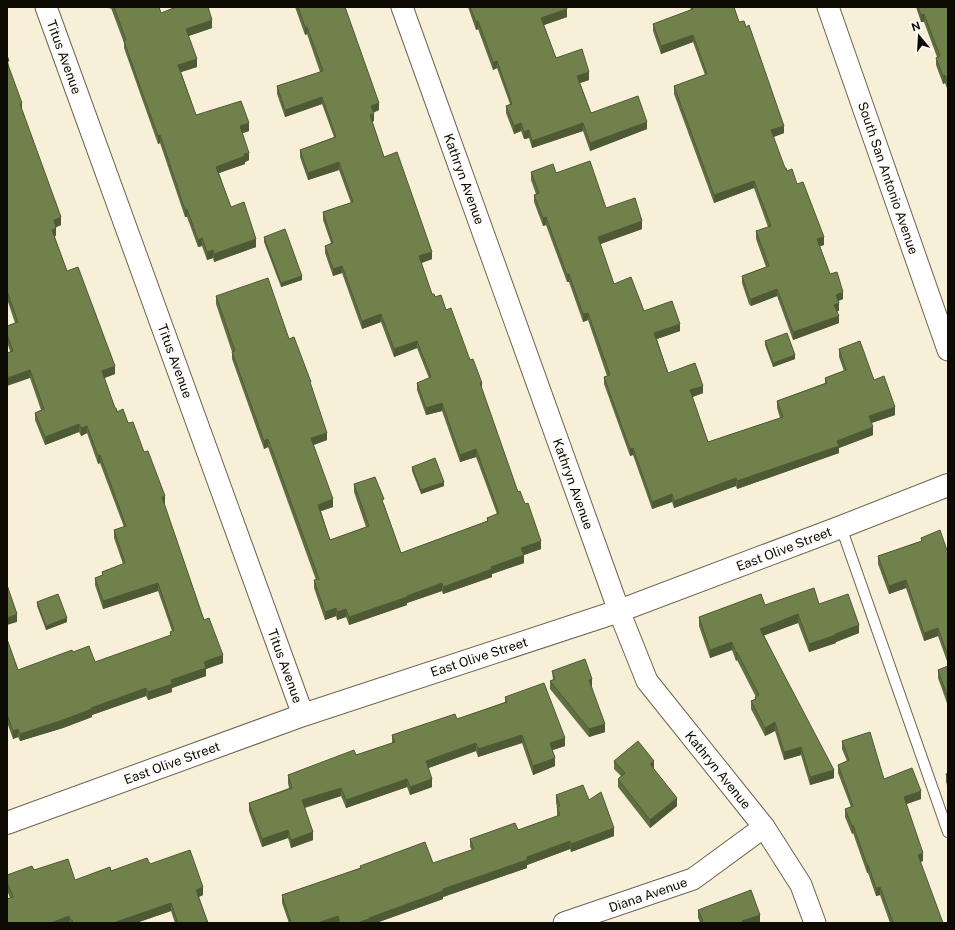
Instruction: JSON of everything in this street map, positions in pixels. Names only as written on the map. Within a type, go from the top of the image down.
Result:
[{"type":"street","name":"Titus Avenue","points":[[46,7],[303,715]]},
{"type":"street","name":"Kathryn Avenue","points":[[402,7],[619,611],[648,681],[764,827],[801,885],[816,923]]},
{"type":"street","name":"South San Antonio Avenue","points":[[828,7],[948,350]]},
{"type":"street","name":"East Olive Street","points":[[7,823],[303,715],[619,611],[948,485]]},
{"type":"street","name":"Diana Avenue","points":[[564,923],[693,879],[764,827]]},
{"type":"lane","points":[[841,527],[948,832]]},
{"type":"building","points":[[114,7],[159,7],[161,13],[176,7],[208,7],[212,20],[186,29],[197,59],[178,65],[196,115],[241,101],[249,123],[240,126],[249,153],[216,167],[231,207],[244,202],[256,239],[214,254],[213,250],[207,252],[202,238],[198,240],[187,209],[185,210],[160,135],[158,136],[138,81],[124,41],[126,40]]},
{"type":"building","points":[[298,7],[345,7],[379,103],[371,106],[374,114],[370,115],[384,157],[397,152],[432,252],[419,256],[432,294],[434,294],[435,297],[441,295],[446,310],[451,308],[470,360],[473,359],[482,383],[480,383],[518,492],[520,491],[525,504],[528,503],[541,541],[521,548],[524,555],[491,567],[492,569],[443,587],[442,583],[349,617],[346,609],[337,612],[336,608],[325,612],[314,580],[319,579],[268,439],[264,441],[232,352],[235,351],[216,296],[268,278],[289,339],[294,337],[311,382],[327,433],[311,438],[333,499],[318,505],[330,540],[369,526],[354,484],[375,477],[384,499],[382,500],[401,553],[488,521],[487,518],[499,513],[476,449],[460,455],[442,403],[426,408],[417,383],[431,377],[417,341],[394,349],[381,314],[362,321],[342,266],[333,269],[325,246],[333,243],[323,212],[353,202],[339,162],[308,173],[300,150],[336,137],[322,97],[285,110],[277,86],[323,71]]},
{"type":"building","points":[[470,7],[566,7],[567,9],[541,18],[556,58],[582,49],[589,72],[577,76],[591,113],[638,96],[647,122],[590,143],[583,123],[532,141],[529,130],[524,132],[521,123],[514,126],[506,106],[512,104],[497,61],[493,62],[478,21],[476,22]]},
{"type":"building","points":[[693,7],[734,7],[739,22],[744,21],[746,27],[749,25],[784,126],[771,130],[785,168],[787,171],[792,169],[797,184],[803,182],[824,237],[817,239],[830,274],[837,272],[843,292],[836,295],[839,303],[834,305],[839,316],[793,332],[777,289],[751,299],[749,297],[742,276],[769,266],[756,231],[771,226],[754,181],[714,195],[674,86],[707,74],[693,35],[661,46],[653,24],[693,9]]},
{"type":"building","points":[[918,7],[948,7],[948,83],[945,75],[943,76],[936,58],[940,56],[924,14],[921,15]]},
{"type":"building","points":[[7,62],[22,103],[20,104],[61,217],[54,220],[56,228],[52,230],[67,271],[78,267],[115,366],[102,371],[115,408],[117,412],[123,409],[128,423],[133,422],[144,452],[148,451],[165,496],[162,497],[204,620],[209,618],[223,655],[204,662],[206,668],[171,680],[172,684],[148,692],[146,688],[63,720],[20,734],[18,729],[13,731],[7,717],[7,639],[18,670],[72,650],[73,652],[89,646],[95,662],[171,635],[170,632],[174,630],[158,583],[103,601],[95,578],[103,575],[102,572],[125,563],[114,530],[126,526],[100,455],[98,456],[87,426],[81,428],[79,424],[45,437],[35,413],[44,409],[30,370],[7,378],[7,353],[13,351],[7,334],[7,326],[18,322],[7,291]]},
{"type":"building","points":[[590,161],[606,208],[635,198],[642,221],[598,237],[614,284],[631,277],[644,311],[672,301],[680,324],[654,333],[668,373],[695,363],[703,386],[690,390],[708,442],[783,417],[777,401],[827,383],[825,378],[846,370],[839,349],[860,341],[874,380],[884,376],[895,407],[869,416],[873,427],[837,441],[839,446],[737,481],[736,478],[674,501],[672,494],[652,502],[633,448],[630,449],[604,377],[610,375],[588,313],[583,314],[546,217],[543,218],[534,195],[539,193],[531,172],[553,164],[556,173]]},
{"type":"building","points":[[285,229],[302,276],[281,283],[264,237]]},
{"type":"building","points":[[787,333],[795,355],[773,363],[765,341]]},
{"type":"building","points":[[435,458],[444,482],[421,490],[412,467]]},
{"type":"building","points":[[940,530],[948,553],[948,656],[938,628],[924,633],[906,580],[889,586],[878,556],[922,541],[921,538]]},
{"type":"building","points":[[7,585],[17,614],[7,618]]},
{"type":"building","points":[[814,588],[819,604],[848,594],[859,625],[809,644],[798,614],[760,629],[834,770],[810,777],[801,747],[784,752],[775,722],[765,728],[751,701],[756,699],[755,697],[759,695],[737,652],[736,653],[732,642],[710,650],[699,617],[761,594],[765,605]]},
{"type":"building","points":[[58,594],[67,618],[46,626],[37,602]]},
{"type":"building","points":[[585,659],[592,679],[589,680],[605,724],[589,729],[550,681],[555,679],[552,671]]},
{"type":"building","points":[[948,666],[948,698],[938,670]]},
{"type":"building","points":[[544,683],[565,738],[550,743],[555,758],[533,766],[522,735],[478,749],[476,743],[426,761],[432,779],[410,787],[407,779],[346,800],[341,788],[302,800],[313,832],[291,840],[288,830],[262,839],[249,803],[292,788],[288,775],[354,750],[356,755],[395,742],[392,735],[455,714],[457,719],[507,702],[505,697]]},
{"type":"building","points":[[870,732],[884,779],[912,768],[921,791],[904,797],[923,853],[918,855],[943,923],[893,923],[880,887],[876,888],[853,825],[852,826],[845,809],[853,806],[838,765],[849,760],[842,741]]},
{"type":"building","points":[[638,741],[654,761],[650,764],[677,798],[650,820],[618,779],[625,773],[614,761]]},
{"type":"building","points":[[583,785],[589,800],[601,792],[614,828],[571,844],[570,841],[527,857],[527,860],[443,889],[443,891],[357,923],[340,923],[338,916],[318,923],[291,923],[282,895],[361,868],[360,866],[425,842],[433,863],[474,849],[470,839],[515,823],[518,830],[560,815],[557,807],[560,806],[556,795]]},
{"type":"building","points":[[190,850],[203,887],[196,890],[208,923],[178,923],[171,903],[113,923],[73,923],[69,916],[51,923],[7,923],[7,899],[13,897],[7,882],[7,875],[32,866],[34,870],[68,859],[75,880],[110,867],[111,871],[147,858],[150,864]]},
{"type":"building","points":[[751,890],[760,915],[742,921],[743,923],[698,923],[703,921],[698,910]]}]
